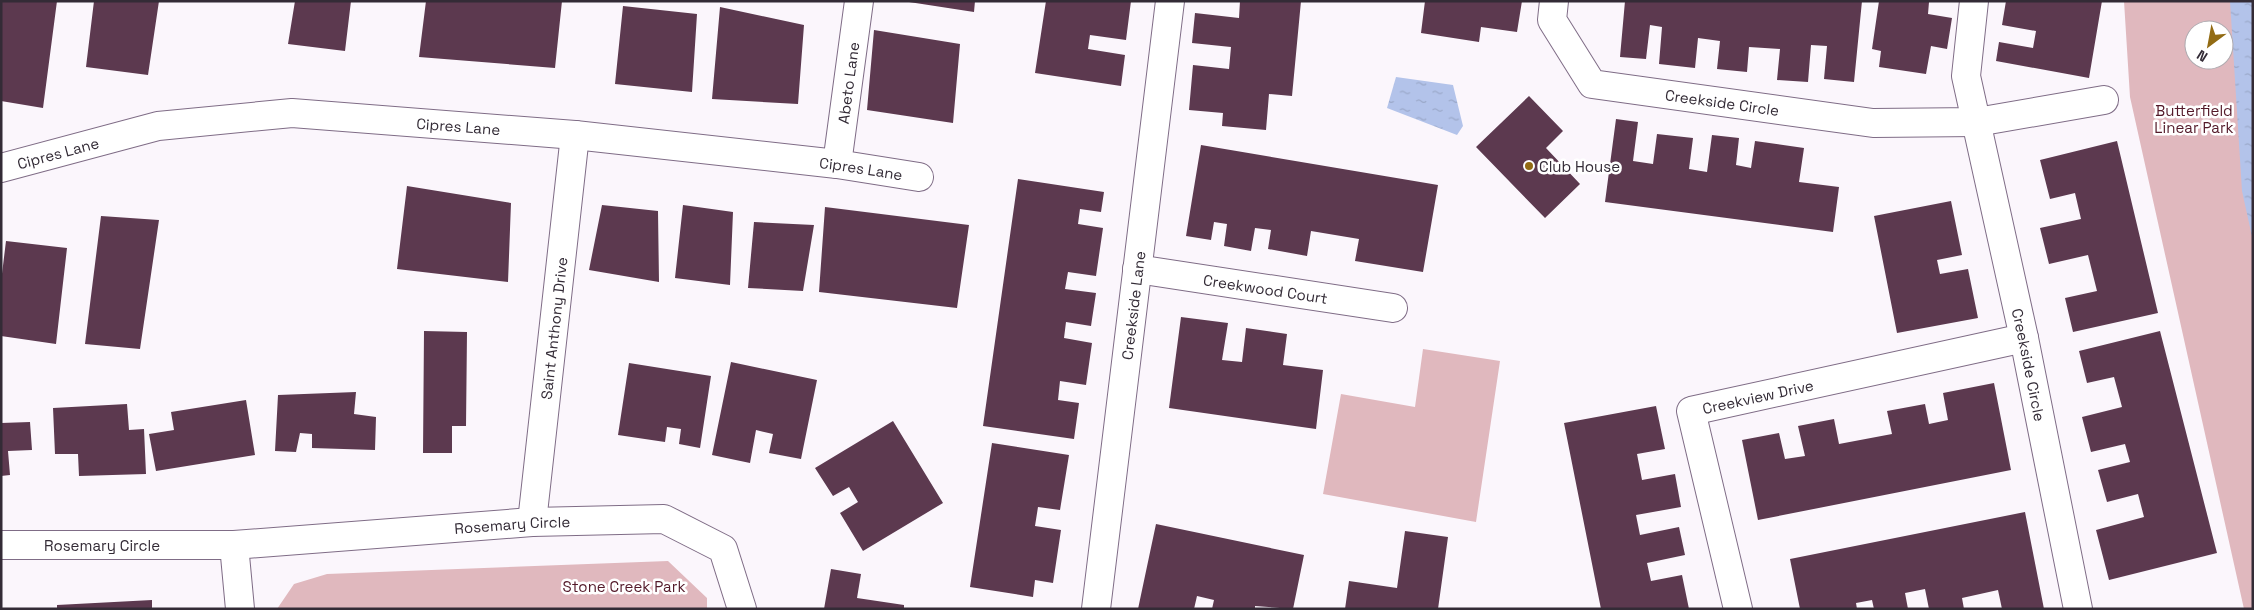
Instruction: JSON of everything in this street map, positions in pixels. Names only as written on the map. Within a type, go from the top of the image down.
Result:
[{"type":"street","name":"Abeto Lane","points":[[837,164],[859,1]]},
{"type":"street","name":"Creekside Lane","points":[[1096,609],[1170,1]]},
{"type":"street","name":"Creekside Circle","points":[[1554,1],[1552,20],[1592,84],[1873,123],[1976,122],[2104,100]]},
{"type":"street","points":[[1974,1],[1966,76],[1976,122]]},
{"type":"street","name":"Cipres Lane","points":[[1,168],[158,126],[292,113],[575,135],[837,164],[920,177]]},
{"type":"street","name":"Creekside Circle","points":[[1976,122],[2024,338],[2078,609]]},
{"type":"street","name":"Saint Anthony Drive","points":[[532,522],[575,135]]},
{"type":"street","name":"Creekwood Court","points":[[1137,269],[1393,308]]},
{"type":"street","name":"Creekview Drive","points":[[1738,609],[1691,411],[2024,338]]},
{"type":"street","name":"Rosemary Circle","points":[[1,545],[234,544],[532,522],[664,519],[724,549],[742,609]]},
{"type":"street","points":[[234,544],[240,609]]},
{"type":"green space","name":"Butterfield Linear Park","points":[[2124,1],[2253,1],[2253,609],[2244,609],[2130,97]]},
{"type":"green space","points":[[1423,349],[1500,361],[1476,522],[1323,494],[1341,394],[1415,407]]},
{"type":"green space","name":"Stone Creek Park","points":[[668,561],[707,598],[707,609],[277,609],[294,584],[327,574]]},
{"type":"water","points":[[2230,1],[2253,1],[2253,241],[2242,191],[2234,64],[2234,20],[2231,20]]},
{"type":"water","points":[[1396,77],[1453,85],[1463,126],[1457,135],[1387,108]]},
{"type":"building","points":[[1,1],[57,1],[43,108],[1,101]]},
{"type":"building","points":[[94,1],[159,1],[148,75],[86,67]]},
{"type":"building","points":[[295,1],[351,1],[345,51],[288,44]]},
{"type":"building","points":[[426,1],[562,1],[555,68],[419,57]]},
{"type":"building","points":[[909,1],[975,1],[974,12]]},
{"type":"building","points":[[1046,1],[1131,1],[1126,40],[1090,35],[1088,49],[1125,55],[1121,86],[1035,73]]},
{"type":"building","points":[[1240,1],[1301,1],[1292,96],[1269,94],[1266,130],[1222,126],[1223,113],[1189,110],[1193,65],[1229,69],[1231,47],[1192,43],[1195,13],[1239,18]]},
{"type":"building","points":[[1425,1],[1522,1],[1517,32],[1481,27],[1479,42],[1421,33]]},
{"type":"building","points":[[1625,1],[1862,1],[1854,82],[1824,79],[1827,46],[1811,45],[1808,82],[1777,80],[1780,49],[1749,47],[1747,72],[1717,69],[1720,41],[1698,38],[1695,68],[1659,64],[1662,27],[1650,25],[1646,59],[1620,57]]},
{"type":"building","points":[[1879,1],[1929,2],[1928,14],[1952,18],[1947,49],[1931,46],[1926,74],[1879,67],[1881,51],[1872,49]]},
{"type":"building","points":[[2006,1],[2102,1],[2089,78],[1996,61],[1999,42],[2033,48],[2036,31],[2002,25]]},
{"type":"building","points":[[623,6],[697,14],[692,92],[615,84]]},
{"type":"building","points":[[720,7],[804,25],[798,104],[712,99]]},
{"type":"building","points":[[874,30],[960,44],[953,123],[867,110]]},
{"type":"building","name":"Club House","points":[[1529,96],[1563,131],[1546,148],[1580,184],[1545,218],[1476,147]]},
{"type":"building","points":[[1616,119],[1638,122],[1633,161],[1653,164],[1657,134],[1693,138],[1689,169],[1707,172],[1712,135],[1739,138],[1736,165],[1751,168],[1755,141],[1804,148],[1799,182],[1839,187],[1833,232],[1605,202]]},
{"type":"building","points":[[2117,141],[2158,313],[2073,332],[2065,298],[2097,291],[2088,255],[2049,264],[2040,228],[2081,219],[2075,193],[2050,199],[2040,160]]},
{"type":"building","points":[[1201,145],[1438,185],[1423,272],[1355,261],[1359,239],[1311,231],[1307,256],[1268,249],[1271,230],[1255,228],[1251,251],[1224,246],[1227,224],[1214,222],[1211,240],[1186,236]]},
{"type":"building","points":[[1018,179],[1104,192],[1101,212],[1080,209],[1078,224],[1103,228],[1096,276],[1068,272],[1065,289],[1096,293],[1091,326],[1066,322],[1064,338],[1092,343],[1086,385],[1060,381],[1058,400],[1079,403],[1074,439],[983,426]]},
{"type":"building","points":[[407,186],[511,203],[508,282],[397,269]]},
{"type":"building","points":[[1951,201],[1962,255],[1937,260],[1940,274],[1968,269],[1978,318],[1897,333],[1874,216]]},
{"type":"building","points":[[602,205],[658,211],[659,282],[589,270]]},
{"type":"building","points":[[683,205],[733,212],[730,285],[675,278]]},
{"type":"building","points":[[825,207],[969,225],[957,308],[819,292]]},
{"type":"building","points":[[101,216],[159,220],[140,349],[85,344]]},
{"type":"building","points":[[754,222],[814,225],[803,291],[748,288]]},
{"type":"building","points":[[6,241],[67,248],[56,344],[1,336],[1,282]]},
{"type":"building","points":[[1181,317],[1228,323],[1222,360],[1242,362],[1246,328],[1287,334],[1283,365],[1323,370],[1316,429],[1169,408]]},
{"type":"building","points":[[424,331],[467,332],[466,426],[452,426],[452,453],[423,453]]},
{"type":"building","points":[[2160,331],[2217,553],[2109,580],[2096,530],[2144,517],[2138,494],[2107,502],[2098,470],[2130,462],[2125,444],[2091,452],[2082,417],[2122,407],[2114,377],[2087,383],[2079,351]]},
{"type":"building","points":[[731,362],[817,380],[801,459],[769,453],[773,434],[756,430],[750,463],[712,455]]},
{"type":"building","points":[[629,363],[711,376],[700,448],[679,444],[681,429],[667,427],[665,442],[618,435]]},
{"type":"building","points":[[1994,383],[2011,470],[1758,520],[1742,440],[1779,433],[1785,459],[1805,456],[1798,426],[1834,419],[1839,444],[1892,434],[1887,411],[1925,404],[1929,424],[1948,420],[1943,393]]},
{"type":"building","points":[[356,392],[354,414],[376,417],[375,450],[312,448],[312,434],[300,433],[296,452],[275,451],[278,395]]},
{"type":"building","points":[[246,400],[255,455],[156,471],[149,434],[174,430],[171,412]]},
{"type":"building","points":[[127,404],[129,430],[144,429],[146,474],[79,476],[78,454],[55,454],[53,408]]},
{"type":"building","points":[[1656,406],[1665,449],[1637,454],[1642,480],[1675,474],[1681,507],[1636,515],[1640,535],[1679,527],[1685,555],[1647,563],[1651,581],[1682,575],[1689,609],[1601,609],[1564,423]]},
{"type":"building","points":[[893,421],[943,503],[863,551],[840,513],[858,502],[849,487],[833,496],[815,468]]},
{"type":"building","points":[[30,422],[32,450],[8,451],[10,475],[1,476],[1,423]]},
{"type":"building","points":[[992,443],[1069,455],[1060,510],[1038,507],[1035,526],[1061,530],[1053,583],[1035,580],[1033,597],[970,587]]},
{"type":"building","points":[[2025,512],[2044,609],[2002,609],[1998,590],[1962,598],[1964,609],[1929,609],[1925,589],[1905,593],[1908,609],[1874,609],[1872,600],[1856,603],[1857,609],[1800,609],[1790,559]]},
{"type":"building","points":[[1156,524],[1304,555],[1293,609],[1255,606],[1255,609],[1212,609],[1214,600],[1197,596],[1194,609],[1138,609]]},
{"type":"building","points":[[1405,531],[1448,537],[1438,609],[1345,609],[1349,581],[1397,588]]},
{"type":"building","points":[[831,569],[861,574],[857,598],[904,605],[904,609],[824,609]]},
{"type":"building","points":[[152,600],[152,609],[57,609],[57,605]]},
{"type":"place","name":"Club House","points":[[1529,166]]}]
